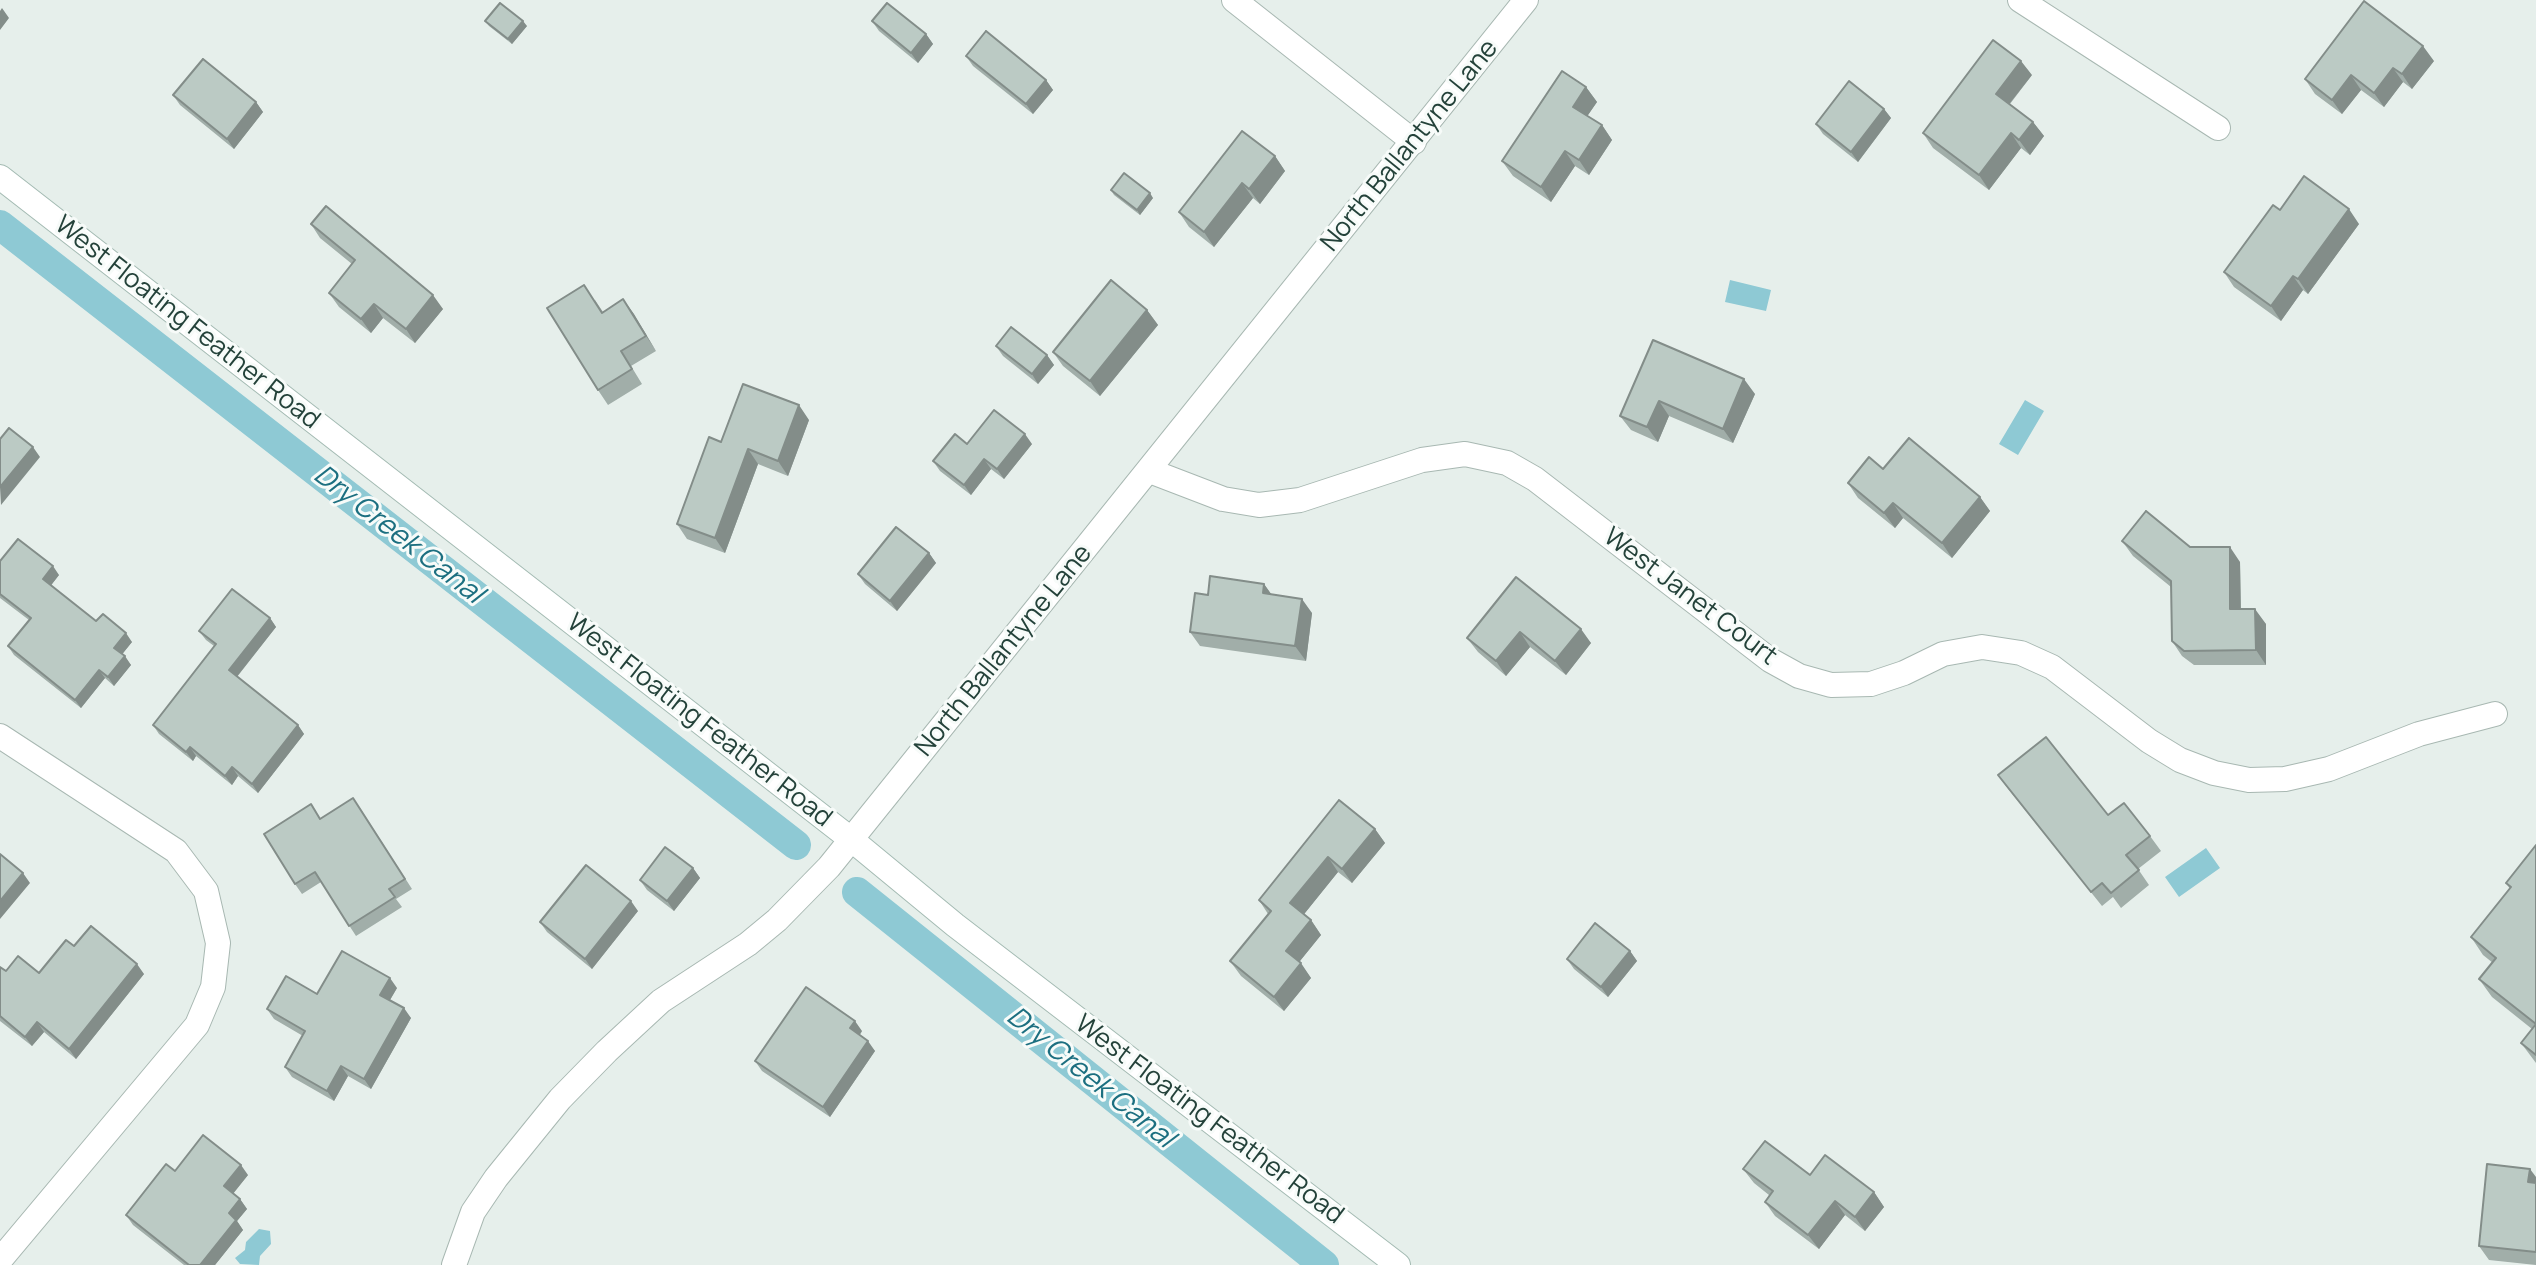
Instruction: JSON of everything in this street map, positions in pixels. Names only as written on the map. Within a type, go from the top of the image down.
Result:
[{"type":"street","points":[[1234,0],[1414,142]]},
{"type":"street","name":"North Ballantyne Lane","points":[[454,1265],[473,1212],[496,1178],[560,1099],[661,1001],[725,960],[777,920],[805,894],[852,840],[1526,0]]},
{"type":"street","points":[[2020,0],[2218,128]]},
{"type":"street","name":"West Floating Feather Road","points":[[0,177],[852,840],[955,925],[1398,1265]]},
{"type":"street","name":"West Janet Court","points":[[1150,471],[1223,499],[1259,505],[1300,500],[1422,460],[1465,454],[1507,463],[1535,479],[1770,660],[1799,676],[1831,685],[1871,684],[1904,673],[1943,654],[1982,647],[2021,653],[2052,667],[2170,754],[2214,773],[2249,780],[2285,779],[2329,769],[2419,734],[2495,714]]},
{"type":"street","points":[[0,736],[176,851],[206,891],[218,943],[213,987],[197,1025],[8,1260]]},
{"type":"water","points":[[1730,280],[1771,290],[1766,311],[1725,302]]},
{"type":"water","points":[[2025,400],[2044,411],[2018,455],[1999,444]]},
{"type":"water","points":[[2206,848],[2220,868],[2179,897],[2165,877]]},
{"type":"water","points":[[259,1229],[270,1231],[271,1244],[260,1256],[259,1265],[240,1264],[235,1258],[245,1250],[246,1242]]},
{"type":"building","points":[[2364,1],[2423,46],[2402,74],[2393,68],[2374,93],[2351,75],[2332,100],[2305,79]]},
{"type":"building","points":[[500,3],[523,21],[508,39],[485,21]]},
{"type":"building","points":[[887,3],[926,34],[911,53],[872,21]]},
{"type":"building","points":[[986,31],[1046,80],[1026,104],[966,56]]},
{"type":"building","points":[[1993,40],[2021,61],[1996,94],[2033,122],[2019,140],[2011,133],[1979,175],[1923,133]]},
{"type":"building","points":[[203,59],[256,102],[227,139],[173,95]]},
{"type":"building","points":[[1562,71],[1586,87],[1573,107],[1602,125],[1579,160],[1565,151],[1541,187],[1502,161]]},
{"type":"building","points":[[1849,81],[1884,109],[1851,152],[1816,124]]},
{"type":"building","points":[[1242,131],[1275,156],[1249,189],[1242,183],[1204,232],[1179,212]]},
{"type":"building","points":[[1124,173],[1150,193],[1137,210],[1111,190]]},
{"type":"building","points":[[2304,176],[2349,209],[2298,279],[2293,276],[2271,306],[2224,272],[2273,205],[2280,210]]},
{"type":"building","points":[[326,206],[433,295],[406,329],[374,304],[361,319],[329,293],[355,260],[311,224]]},
{"type":"building","points":[[1111,280],[1147,310],[1090,381],[1053,352]]},
{"type":"building","points":[[584,285],[602,313],[623,299],[646,336],[621,351],[632,369],[598,390],[547,308]]},
{"type":"building","points":[[1011,327],[1047,355],[1032,374],[996,346]]},
{"type":"building","points":[[1653,340],[1744,379],[1723,429],[1659,401],[1647,427],[1620,416]]},
{"type":"building","points":[[743,384],[799,405],[778,461],[748,449],[715,538],[677,524],[709,437],[721,442]]},
{"type":"building","points":[[994,410],[1025,434],[997,469],[984,459],[964,485],[933,461],[955,434],[967,444]]},
{"type":"building","points":[[9,428],[33,447],[0,487],[0,439]]},
{"type":"building","points":[[1909,438],[1980,497],[1942,543],[1893,503],[1884,513],[1848,483],[1869,457],[1883,469]]},
{"type":"building","points":[[2146,511],[2190,547],[2230,547],[2230,609],[2255,609],[2256,650],[2184,651],[2172,641],[2171,581],[2122,541]]},
{"type":"building","points":[[896,527],[929,553],[890,601],[858,574]]},
{"type":"building","points":[[18,539],[53,566],[43,579],[96,621],[103,614],[126,633],[114,648],[125,656],[108,677],[99,670],[75,700],[8,646],[31,618],[0,594],[0,561]]},
{"type":"building","points":[[1210,576],[1264,584],[1263,593],[1302,599],[1295,646],[1190,632],[1195,593],[1208,595]]},
{"type":"building","points":[[1516,577],[1581,629],[1555,661],[1520,632],[1496,661],[1467,638]]},
{"type":"building","points":[[232,589],[270,618],[229,670],[298,725],[252,784],[232,767],[225,776],[190,747],[186,752],[153,725],[216,644],[199,631]]},
{"type":"building","points":[[2046,737],[2108,815],[2124,803],[2150,836],[2126,855],[2139,870],[2111,893],[2102,883],[2091,892],[1998,775]]},
{"type":"building","points":[[353,798],[405,879],[389,889],[395,897],[349,926],[315,872],[295,884],[264,834],[311,804],[320,819]]},
{"type":"building","points":[[1339,800],[1375,829],[1342,869],[1328,857],[1290,903],[1311,920],[1286,951],[1301,963],[1274,997],[1230,961],[1271,911],[1259,900]]},
{"type":"building","points":[[2536,845],[2536,1024],[2479,979],[2496,958],[2471,937],[2511,887],[2506,883]]},
{"type":"building","points":[[665,847],[693,868],[667,901],[640,880]]},
{"type":"building","points":[[0,854],[23,873],[0,901]]},
{"type":"building","points":[[586,865],[631,901],[585,959],[540,922]]},
{"type":"building","points":[[1595,923],[1630,951],[1601,987],[1567,959]]},
{"type":"building","points":[[91,926],[137,964],[69,1049],[37,1022],[25,1037],[0,1016],[0,967],[6,971],[18,956],[39,973],[66,940],[74,946]]},
{"type":"building","points":[[342,951],[390,978],[380,995],[404,1008],[364,1079],[341,1066],[327,1091],[285,1067],[305,1031],[267,1009],[286,976],[317,994]]},
{"type":"building","points":[[806,987],[855,1021],[850,1028],[868,1041],[823,1107],[755,1061]]},
{"type":"building","points":[[2536,1024],[2536,1055],[2521,1043]]},
{"type":"building","points":[[203,1135],[241,1165],[224,1186],[240,1199],[229,1213],[236,1220],[200,1265],[189,1265],[126,1215],[166,1164],[175,1171]]},
{"type":"building","points":[[1765,1141],[1810,1175],[1825,1155],[1874,1192],[1855,1217],[1835,1201],[1808,1235],[1765,1202],[1773,1191],[1743,1169]]},
{"type":"building","points":[[2487,1164],[2530,1169],[2528,1182],[2536,1183],[2536,1252],[2479,1246]]},
{"type":"waterway","name":"Dry Creek Canal","points":[[0,225],[796,845]]},
{"type":"waterway","name":"Dry Creek Canal","points":[[857,892],[1324,1265]]}]
